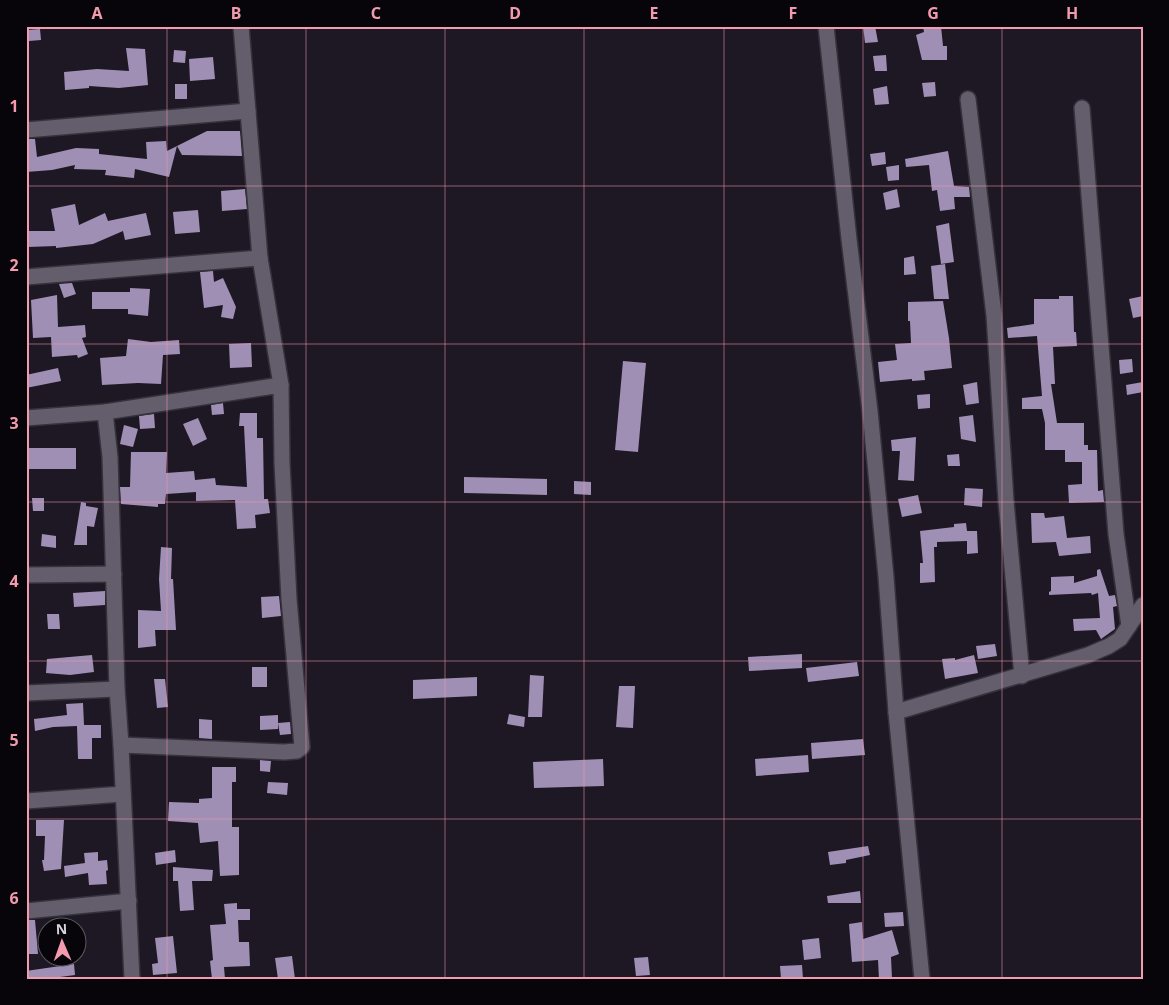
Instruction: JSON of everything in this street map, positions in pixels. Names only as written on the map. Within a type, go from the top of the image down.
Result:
[{"type":"street","points":[[121,745],[284,752],[297,751],[302,747],[289,599],[282,463],[281,385],[260,258],[242,26]]},
{"type":"street","points":[[826,26],[870,410],[886,577],[896,712],[922,979]]},
{"type":"street","points":[[968,99],[994,315],[1006,501],[1022,676]]},
{"type":"street","points":[[1082,108],[1116,534],[1129,626]]},
{"type":"street","points":[[26,130],[248,111]]},
{"type":"street","points":[[26,277],[260,258]]},
{"type":"street","points":[[26,418],[106,412],[281,385]]},
{"type":"street","points":[[106,412],[110,458],[117,689],[132,979]]},
{"type":"street","points":[[26,575],[114,574]]},
{"type":"street","points":[[896,712],[1022,676],[1110,646],[1120,639],[1143,605]]},
{"type":"street","points":[[26,692],[117,689]]},
{"type":"street","points":[[26,801],[123,794]]},
{"type":"street","points":[[26,911],[129,902]]},
{"type":"building","points":[[863,26],[875,26],[878,42],[865,43]]},
{"type":"building","points":[[923,26],[941,26],[943,46],[947,46],[947,60],[922,60],[916,35],[924,32]]},
{"type":"building","points":[[40,29],[41,40],[29,41],[27,30]]},
{"type":"building","points":[[126,48],[145,49],[148,85],[119,88],[89,86],[89,88],[65,90],[64,72],[97,69],[129,71]]},
{"type":"building","points":[[174,50],[186,51],[185,63],[173,62]]},
{"type":"building","points":[[886,55],[887,71],[875,71],[873,56]]},
{"type":"building","points":[[213,57],[215,79],[190,81],[189,59]]},
{"type":"building","points":[[935,82],[936,96],[924,97],[922,83]]},
{"type":"building","points":[[175,84],[187,84],[187,99],[175,99]]},
{"type":"building","points":[[887,86],[889,104],[875,105],[873,89]]},
{"type":"building","points":[[207,131],[240,131],[242,156],[182,155],[177,146]]},
{"type":"building","points":[[26,139],[35,139],[37,157],[76,148],[99,149],[99,154],[147,159],[146,142],[166,141],[167,151],[177,146],[169,177],[135,169],[134,178],[105,175],[106,170],[74,169],[75,165],[52,170],[26,172]]},
{"type":"building","points":[[948,151],[954,186],[969,187],[970,197],[954,197],[955,209],[940,211],[937,190],[932,191],[929,165],[906,167],[905,159]]},
{"type":"building","points":[[885,152],[886,164],[872,166],[870,154]]},
{"type":"building","points":[[899,165],[899,180],[888,181],[886,167]]},
{"type":"building","points":[[245,189],[247,209],[222,211],[221,191]]},
{"type":"building","points":[[897,189],[900,207],[886,210],[883,193]]},
{"type":"building","points":[[75,204],[79,225],[105,213],[108,221],[146,213],[151,235],[125,240],[123,231],[93,244],[56,248],[56,246],[28,247],[28,231],[55,231],[51,209]]},
{"type":"building","points":[[198,210],[200,232],[175,234],[173,212]]},
{"type":"building","points":[[949,223],[954,262],[941,264],[936,226]]},
{"type":"building","points":[[914,256],[916,274],[904,275],[904,258]]},
{"type":"building","points":[[945,264],[949,299],[934,299],[931,266]]},
{"type":"building","points":[[213,271],[214,282],[223,278],[236,307],[233,319],[221,317],[223,305],[204,308],[200,272]]},
{"type":"building","points":[[72,283],[76,294],[64,298],[59,284]]},
{"type":"building","points":[[130,288],[150,289],[148,316],[128,314],[128,309],[92,309],[92,292],[130,292]]},
{"type":"building","points":[[57,295],[58,327],[85,325],[86,337],[82,338],[88,354],[78,358],[77,355],[52,357],[51,337],[33,338],[31,300]]},
{"type":"building","points":[[1059,296],[1073,296],[1074,332],[1076,332],[1077,346],[1053,347],[1055,384],[1051,384],[1057,423],[1084,423],[1084,445],[1088,445],[1088,450],[1097,450],[1098,491],[1103,490],[1104,502],[1069,503],[1068,485],[1082,484],[1082,462],[1065,462],[1065,450],[1045,450],[1045,423],[1042,409],[1022,409],[1022,398],[1042,396],[1037,336],[1008,338],[1007,328],[1034,324],[1034,299],[1059,299]]},
{"type":"building","points":[[1143,296],[1143,316],[1133,318],[1129,299]]},
{"type":"building","points":[[943,301],[952,368],[924,371],[925,380],[912,381],[912,379],[880,382],[878,362],[897,360],[895,344],[911,343],[908,302]]},
{"type":"building","points":[[128,339],[151,342],[179,340],[180,354],[163,355],[161,384],[102,385],[100,358],[126,356]]},
{"type":"building","points":[[251,343],[252,367],[230,368],[229,344]]},
{"type":"building","points":[[1132,359],[1133,372],[1120,374],[1119,360]]},
{"type":"building","points":[[623,361],[646,363],[638,452],[615,450]]},
{"type":"building","points":[[58,368],[61,381],[26,388],[26,375]]},
{"type":"building","points":[[977,382],[979,403],[966,405],[963,385]]},
{"type":"building","points":[[1143,382],[1143,392],[1127,395],[1126,385]]},
{"type":"building","points":[[930,394],[930,408],[918,409],[917,395]]},
{"type":"building","points":[[223,403],[224,414],[212,415],[211,405]]},
{"type":"building","points":[[240,413],[257,413],[257,438],[263,438],[264,499],[268,499],[270,513],[255,515],[256,528],[237,529],[235,500],[196,501],[196,492],[166,494],[165,504],[158,504],[158,507],[121,504],[120,487],[130,487],[131,452],[167,452],[166,473],[194,471],[195,480],[215,478],[216,485],[247,487],[244,426],[239,426]]},
{"type":"building","points":[[154,414],[155,428],[140,429],[139,416]]},
{"type":"building","points":[[973,415],[976,442],[961,439],[959,417]]},
{"type":"building","points":[[198,418],[207,439],[193,446],[183,424]]},
{"type":"building","points":[[124,425],[138,429],[133,447],[120,444]]},
{"type":"building","points":[[916,437],[914,481],[898,480],[900,451],[892,451],[891,440]]},
{"type":"building","points":[[26,448],[76,448],[76,469],[26,469]]},
{"type":"building","points":[[959,454],[960,466],[948,466],[947,455]]},
{"type":"building","points":[[464,477],[547,479],[547,495],[464,493]]},
{"type":"building","points":[[574,481],[591,482],[591,495],[574,494]]},
{"type":"building","points":[[965,488],[983,489],[982,507],[964,505]]},
{"type":"building","points":[[918,495],[922,513],[902,517],[898,499]]},
{"type":"building","points":[[32,498],[44,498],[44,511],[33,511]]},
{"type":"building","points":[[81,502],[86,503],[86,506],[98,508],[94,527],[87,526],[87,545],[74,545]]},
{"type":"building","points":[[1031,513],[1044,513],[1045,518],[1064,516],[1067,538],[1090,536],[1091,553],[1059,556],[1056,542],[1032,543]]},
{"type":"building","points":[[966,523],[967,531],[977,531],[978,553],[967,554],[967,541],[937,542],[937,547],[934,547],[935,582],[920,583],[920,563],[923,563],[920,531],[954,527],[954,524]]},
{"type":"building","points":[[42,534],[56,536],[56,548],[41,546]]},
{"type":"building","points":[[161,547],[172,548],[171,579],[173,579],[176,630],[155,630],[156,646],[138,648],[138,610],[161,611],[159,579]]},
{"type":"building","points":[[1100,569],[1109,596],[1115,595],[1117,606],[1113,607],[1115,629],[1101,639],[1096,630],[1074,631],[1073,619],[1100,618],[1098,593],[1092,595],[1091,593],[1049,595],[1051,591],[1051,577],[1074,576],[1074,583],[1097,576],[1097,570]]},
{"type":"building","points":[[105,591],[105,605],[74,607],[73,593]]},
{"type":"building","points":[[279,596],[281,616],[262,618],[261,597]]},
{"type":"building","points":[[47,614],[59,614],[60,629],[48,629]]},
{"type":"building","points":[[995,644],[997,656],[978,659],[976,646]]},
{"type":"building","points":[[802,654],[802,668],[749,671],[748,657]]},
{"type":"building","points":[[92,655],[94,672],[70,675],[46,673],[47,659]]},
{"type":"building","points":[[974,655],[978,673],[945,679],[942,659],[955,658],[955,660]]},
{"type":"building","points":[[857,662],[859,676],[808,682],[806,668]]},
{"type":"building","points":[[252,667],[267,667],[267,687],[252,687]]},
{"type":"building","points":[[530,675],[544,676],[542,717],[528,717]]},
{"type":"building","points":[[477,677],[477,696],[413,699],[413,680]]},
{"type":"building","points":[[154,679],[165,679],[168,707],[157,708]]},
{"type":"building","points":[[619,686],[635,686],[633,728],[616,727]]},
{"type":"building","points":[[83,703],[84,725],[101,725],[101,738],[92,738],[92,759],[78,759],[77,726],[53,727],[35,731],[34,719],[67,715],[66,704]]},
{"type":"building","points":[[509,714],[525,717],[524,727],[507,724]]},
{"type":"building","points":[[278,715],[278,729],[260,730],[260,716]]},
{"type":"building","points":[[199,719],[212,720],[212,739],[199,738]]},
{"type":"building","points":[[290,722],[291,734],[280,735],[278,723]]},
{"type":"building","points":[[863,739],[865,755],[812,759],[811,743]]},
{"type":"building","points":[[808,755],[809,772],[756,776],[755,759]]},
{"type":"building","points":[[603,759],[604,786],[534,788],[533,762]]},
{"type":"building","points":[[260,760],[271,761],[270,772],[260,771]]},
{"type":"building","points":[[212,767],[236,767],[236,782],[232,782],[232,827],[239,827],[239,875],[220,876],[218,841],[200,843],[198,823],[168,821],[169,802],[199,803],[199,799],[212,798]]},
{"type":"building","points":[[268,782],[288,783],[287,795],[267,793]]},
{"type":"building","points":[[36,820],[64,820],[61,869],[44,871],[42,860],[44,860],[45,836],[36,836]]},
{"type":"building","points":[[868,846],[870,855],[846,860],[846,863],[830,865],[828,852]]},
{"type":"building","points":[[175,850],[176,862],[156,865],[155,853]]},
{"type":"building","points":[[98,852],[98,861],[107,860],[107,884],[89,885],[88,873],[65,877],[64,866],[85,863],[84,853]]},
{"type":"building","points":[[173,867],[213,870],[212,881],[192,881],[194,910],[180,911],[178,881],[173,881]]},
{"type":"building","points":[[860,891],[861,903],[828,903],[827,896]]},
{"type":"building","points":[[237,903],[237,909],[250,909],[250,920],[238,920],[239,942],[249,942],[250,966],[224,967],[225,979],[212,979],[210,961],[213,960],[210,925],[226,924],[224,904]]},
{"type":"building","points":[[903,912],[904,926],[885,927],[884,913]]},
{"type":"building","points":[[26,920],[35,920],[38,954],[26,954]]},
{"type":"building","points":[[862,922],[863,939],[892,930],[899,954],[891,957],[892,979],[879,979],[878,960],[852,962],[849,924]]},
{"type":"building","points":[[173,936],[177,973],[153,975],[152,964],[158,963],[155,938]]},
{"type":"building","points":[[819,938],[821,958],[804,960],[802,940]]},
{"type":"building","points":[[292,956],[295,979],[278,979],[275,958]]},
{"type":"building","points":[[648,957],[650,975],[636,976],[634,958]]},
{"type":"building","points":[[802,965],[803,979],[781,979],[780,966]]},
{"type":"building","points":[[47,968],[74,968],[75,975],[45,979],[26,979],[26,971]]}]
